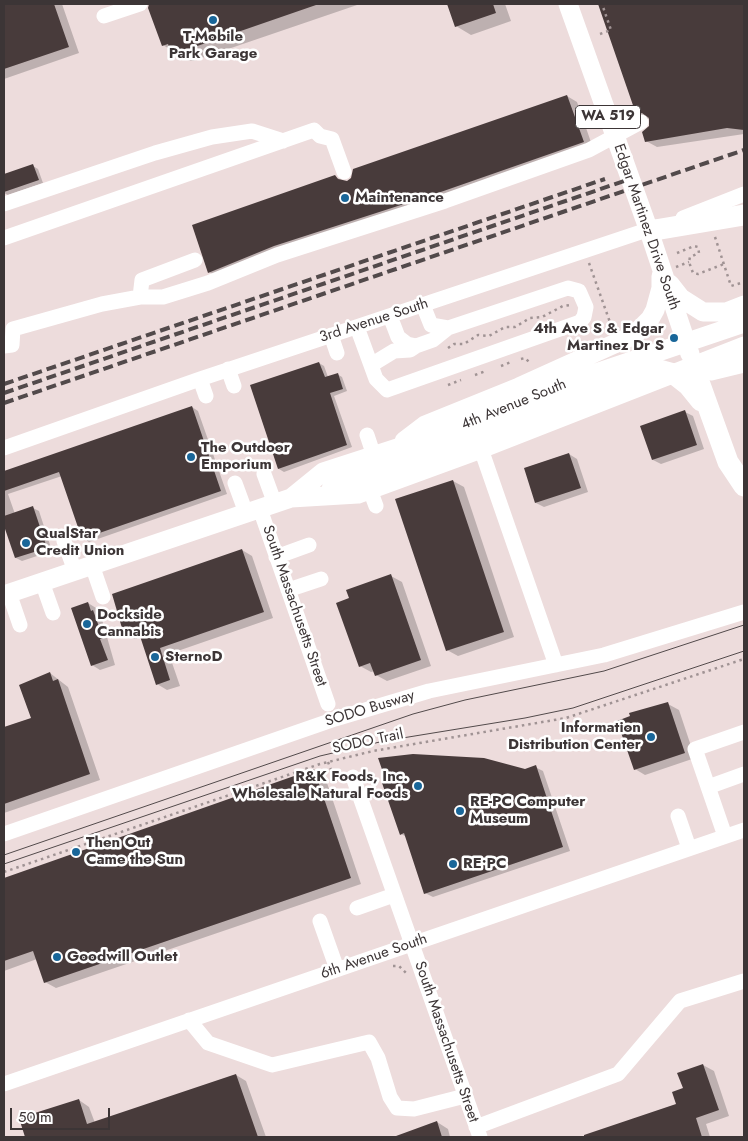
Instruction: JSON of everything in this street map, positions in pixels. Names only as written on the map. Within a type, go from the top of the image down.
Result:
[{"type":"highway","points":[[648,231],[744,215]]},
{"type":"highway","points":[[690,356],[728,462],[744,486]]},
{"type":"highway","points":[[639,370],[662,370],[679,377],[688,385],[712,418]]},
{"type":"main road","name":"Edgar Martinez Drive South","points":[[568,4],[657,255],[690,356]]},
{"type":"main road","points":[[393,450],[425,424],[518,387],[634,335],[650,320],[659,299],[661,277],[657,255]]},
{"type":"main road","points":[[663,274],[681,298],[695,308],[710,313],[726,312],[744,305]]},
{"type":"main road","points":[[268,506],[353,481],[475,436],[639,370],[690,356],[702,336],[726,312]]},
{"type":"main road","name":"4th Avenue South","points":[[268,506],[323,472],[431,438],[593,374],[744,323]]},
{"type":"main road","name":"4th Avenue South","points":[[6,594],[268,506],[358,494],[373,498],[481,449],[744,346]]},
{"type":"main road","points":[[690,356],[711,371],[744,364]]},
{"type":"street","points":[[104,16],[140,4]]},
{"type":"street","points":[[4,346],[12,345],[14,329],[102,304],[140,297],[163,297],[199,286],[277,255],[445,201],[590,150],[641,122]]},
{"type":"street","points":[[4,204],[155,153],[212,137],[252,130],[283,141]]},
{"type":"street","points":[[4,238],[314,130],[320,136],[332,139],[344,172]]},
{"type":"street","name":"3rd Avenue South","points":[[4,448],[228,369],[686,217],[744,194]]},
{"type":"street","points":[[140,297],[142,280],[195,260]]},
{"type":"street","points":[[357,327],[376,379],[387,390],[580,322],[584,318],[586,307],[579,291],[568,288],[448,328],[433,340],[410,350],[394,351],[371,365]]},
{"type":"street","points":[[424,305],[431,325],[448,328]]},
{"type":"street","points":[[390,316],[401,342],[416,346]]},
{"type":"street","points":[[331,335],[337,353]]},
{"type":"street","points":[[228,369],[234,386]]},
{"type":"street","points":[[200,379],[206,396]]},
{"type":"street","points":[[366,435],[374,456]]},
{"type":"street","points":[[481,449],[556,665]]},
{"type":"street","points":[[264,474],[268,506]]},
{"type":"street","points":[[235,483],[268,506]]},
{"type":"street","name":"South Massachusetts Street","points":[[268,506],[276,557],[328,704]]},
{"type":"street","points":[[64,541],[103,597]]},
{"type":"street","points":[[276,557],[309,545]]},
{"type":"street","points":[[288,590],[321,579]]},
{"type":"street","points":[[42,582],[53,613]]},
{"type":"street","points":[[6,594],[20,625]]},
{"type":"street","name":"SODO Busway","points":[[4,834],[335,718],[429,691],[637,647],[744,612]]},
{"type":"street","points":[[726,836],[695,749],[744,732]]},
{"type":"street","points":[[708,786],[744,774]]},
{"type":"street","name":"South Massachusetts Street","points":[[352,777],[478,1132]]},
{"type":"street","points":[[678,816],[689,848]]},
{"type":"street","name":"6th Avenue South","points":[[4,1084],[744,830]]},
{"type":"street","points":[[357,908],[394,895]]},
{"type":"street","points":[[320,921],[337,969]]},
{"type":"street","points":[[478,1132],[618,1074],[680,1001],[744,981]]},
{"type":"street","points":[[189,1020],[208,1043],[272,1064],[369,1042],[378,1058],[390,1096],[397,1108],[414,1109],[465,1096]]},
{"type":"path","points":[[600,34],[611,30],[602,4]]},
{"type":"path","points":[[714,236],[731,286],[744,282]]},
{"type":"path","points":[[677,253],[694,246],[698,248],[699,253],[690,258],[689,262],[693,273],[698,274],[724,264]]},
{"type":"path","points":[[589,263],[613,332]]},
{"type":"path","points":[[445,349],[454,344],[464,344],[478,335],[490,336],[505,327],[515,327],[530,318],[542,318],[563,306],[577,304]]},
{"type":"path","points":[[525,358],[533,365]]},
{"type":"path","name":"SODO Trail","points":[[4,872],[328,762],[373,751],[566,718],[744,659]]},
{"type":"path","points":[[328,762],[334,780],[352,777]]},
{"type":"path","points":[[385,968],[399,966],[406,974],[412,971]]},
{"type":"building","points":[[4,4],[54,4],[69,47],[4,69]]},
{"type":"building","name":"T-Mobile Park Garage","points":[[149,4],[316,5],[177,53],[176,51],[171,52],[168,44],[162,46],[148,8]]},
{"type":"building","points":[[447,4],[493,4],[496,13],[455,27]]},
{"type":"building","points":[[598,4],[744,4],[744,130],[727,128],[645,142],[642,132],[649,126],[649,118],[642,113],[636,114]]},
{"type":"building","name":"Maintenance","points":[[567,95],[584,142],[435,194],[274,246],[208,273],[192,225],[335,175],[338,179],[347,181],[351,178],[353,169]]},
{"type":"building","points":[[33,164],[39,180],[4,192],[4,174]]},
{"type":"building","points":[[319,362],[325,377],[338,373],[343,389],[330,393],[347,445],[278,469],[250,385]]},
{"type":"building","points":[[192,406],[221,491],[82,539],[59,472],[4,491],[4,471]]},
{"type":"building","points":[[685,410],[697,445],[652,460],[640,426]]},
{"type":"building","points":[[569,453],[581,488],[535,503],[524,468]]},
{"type":"building","points":[[453,480],[504,632],[446,651],[395,499]]},
{"type":"building","points":[[33,506],[47,548],[15,558],[4,526],[4,516]]},
{"type":"building","points":[[242,549],[264,612],[160,648],[170,680],[156,685],[138,630],[124,635],[112,594]]},
{"type":"building","points":[[391,574],[421,660],[375,676],[370,663],[359,667],[336,603],[349,598],[346,590]]},
{"type":"building","name":"Dockside Cannabis","points":[[88,602],[91,611],[93,610],[103,638],[100,639],[108,660],[91,666],[71,608]]},
{"type":"building","points":[[50,672],[53,681],[58,679],[90,774],[4,804],[4,727],[31,718],[19,685]]},
{"type":"building","name":"Information Distribution Center","points":[[668,702],[685,753],[634,770],[617,721],[630,716],[629,713]]},
{"type":"building","points":[[413,754],[484,758],[525,769],[536,765],[563,847],[424,894],[404,833],[400,835],[381,780],[385,778],[378,758]]},
{"type":"building","points":[[314,769],[351,878],[44,983],[33,951],[4,961],[4,878]]},
{"type":"building","points":[[703,1064],[719,1110],[696,1118],[702,1137],[584,1137],[584,1135],[676,1104],[672,1092],[683,1088],[677,1073]]},
{"type":"building","points":[[236,1074],[258,1137],[25,1137],[19,1118],[79,1099],[87,1124]]},
{"type":"building","points":[[437,1121],[442,1137],[396,1137],[396,1136]]},
{"type":"tram line","points":[[4,855],[413,714],[465,700],[604,671],[744,625]]},
{"type":"tram line","points":[[4,864],[320,756],[384,741],[525,718],[573,708],[744,651]]},
{"type":"railway","points":[[4,403],[744,150]]},
{"type":"railway","points":[[4,384],[605,179]]},
{"type":"railway","points":[[4,393],[624,181]]},
{"type":"place","name":"T-Mobile Park Garage","points":[[213,20]]},
{"type":"place","name":"Maintenance","points":[[345,198]]},
{"type":"place","name":"4th Ave S & Edgar Martinez Dr S","points":[[674,338]]},
{"type":"place","name":"The Outdoor Emporium","points":[[191,457]]},
{"type":"place","name":"QualStar Credit Union","points":[[26,543]]},
{"type":"place","name":"Dockside Cannabis","points":[[87,624]]},
{"type":"place","name":"SternoD","points":[[155,657]]},
{"type":"place","name":"Information Distribution Center","points":[[651,737]]},
{"type":"place","name":"R&K Foods, Inc. Wholesale Natural Foods","points":[[418,786]]},
{"type":"place","name":"RE-PC Computer Museum","points":[[460,811]]},
{"type":"place","name":"Then Out Came the Sun","points":[[76,852]]},
{"type":"place","name":"RE∙PC","points":[[453,864]]},
{"type":"place","name":"Goodwill Outlet","points":[[57,957]]}]
